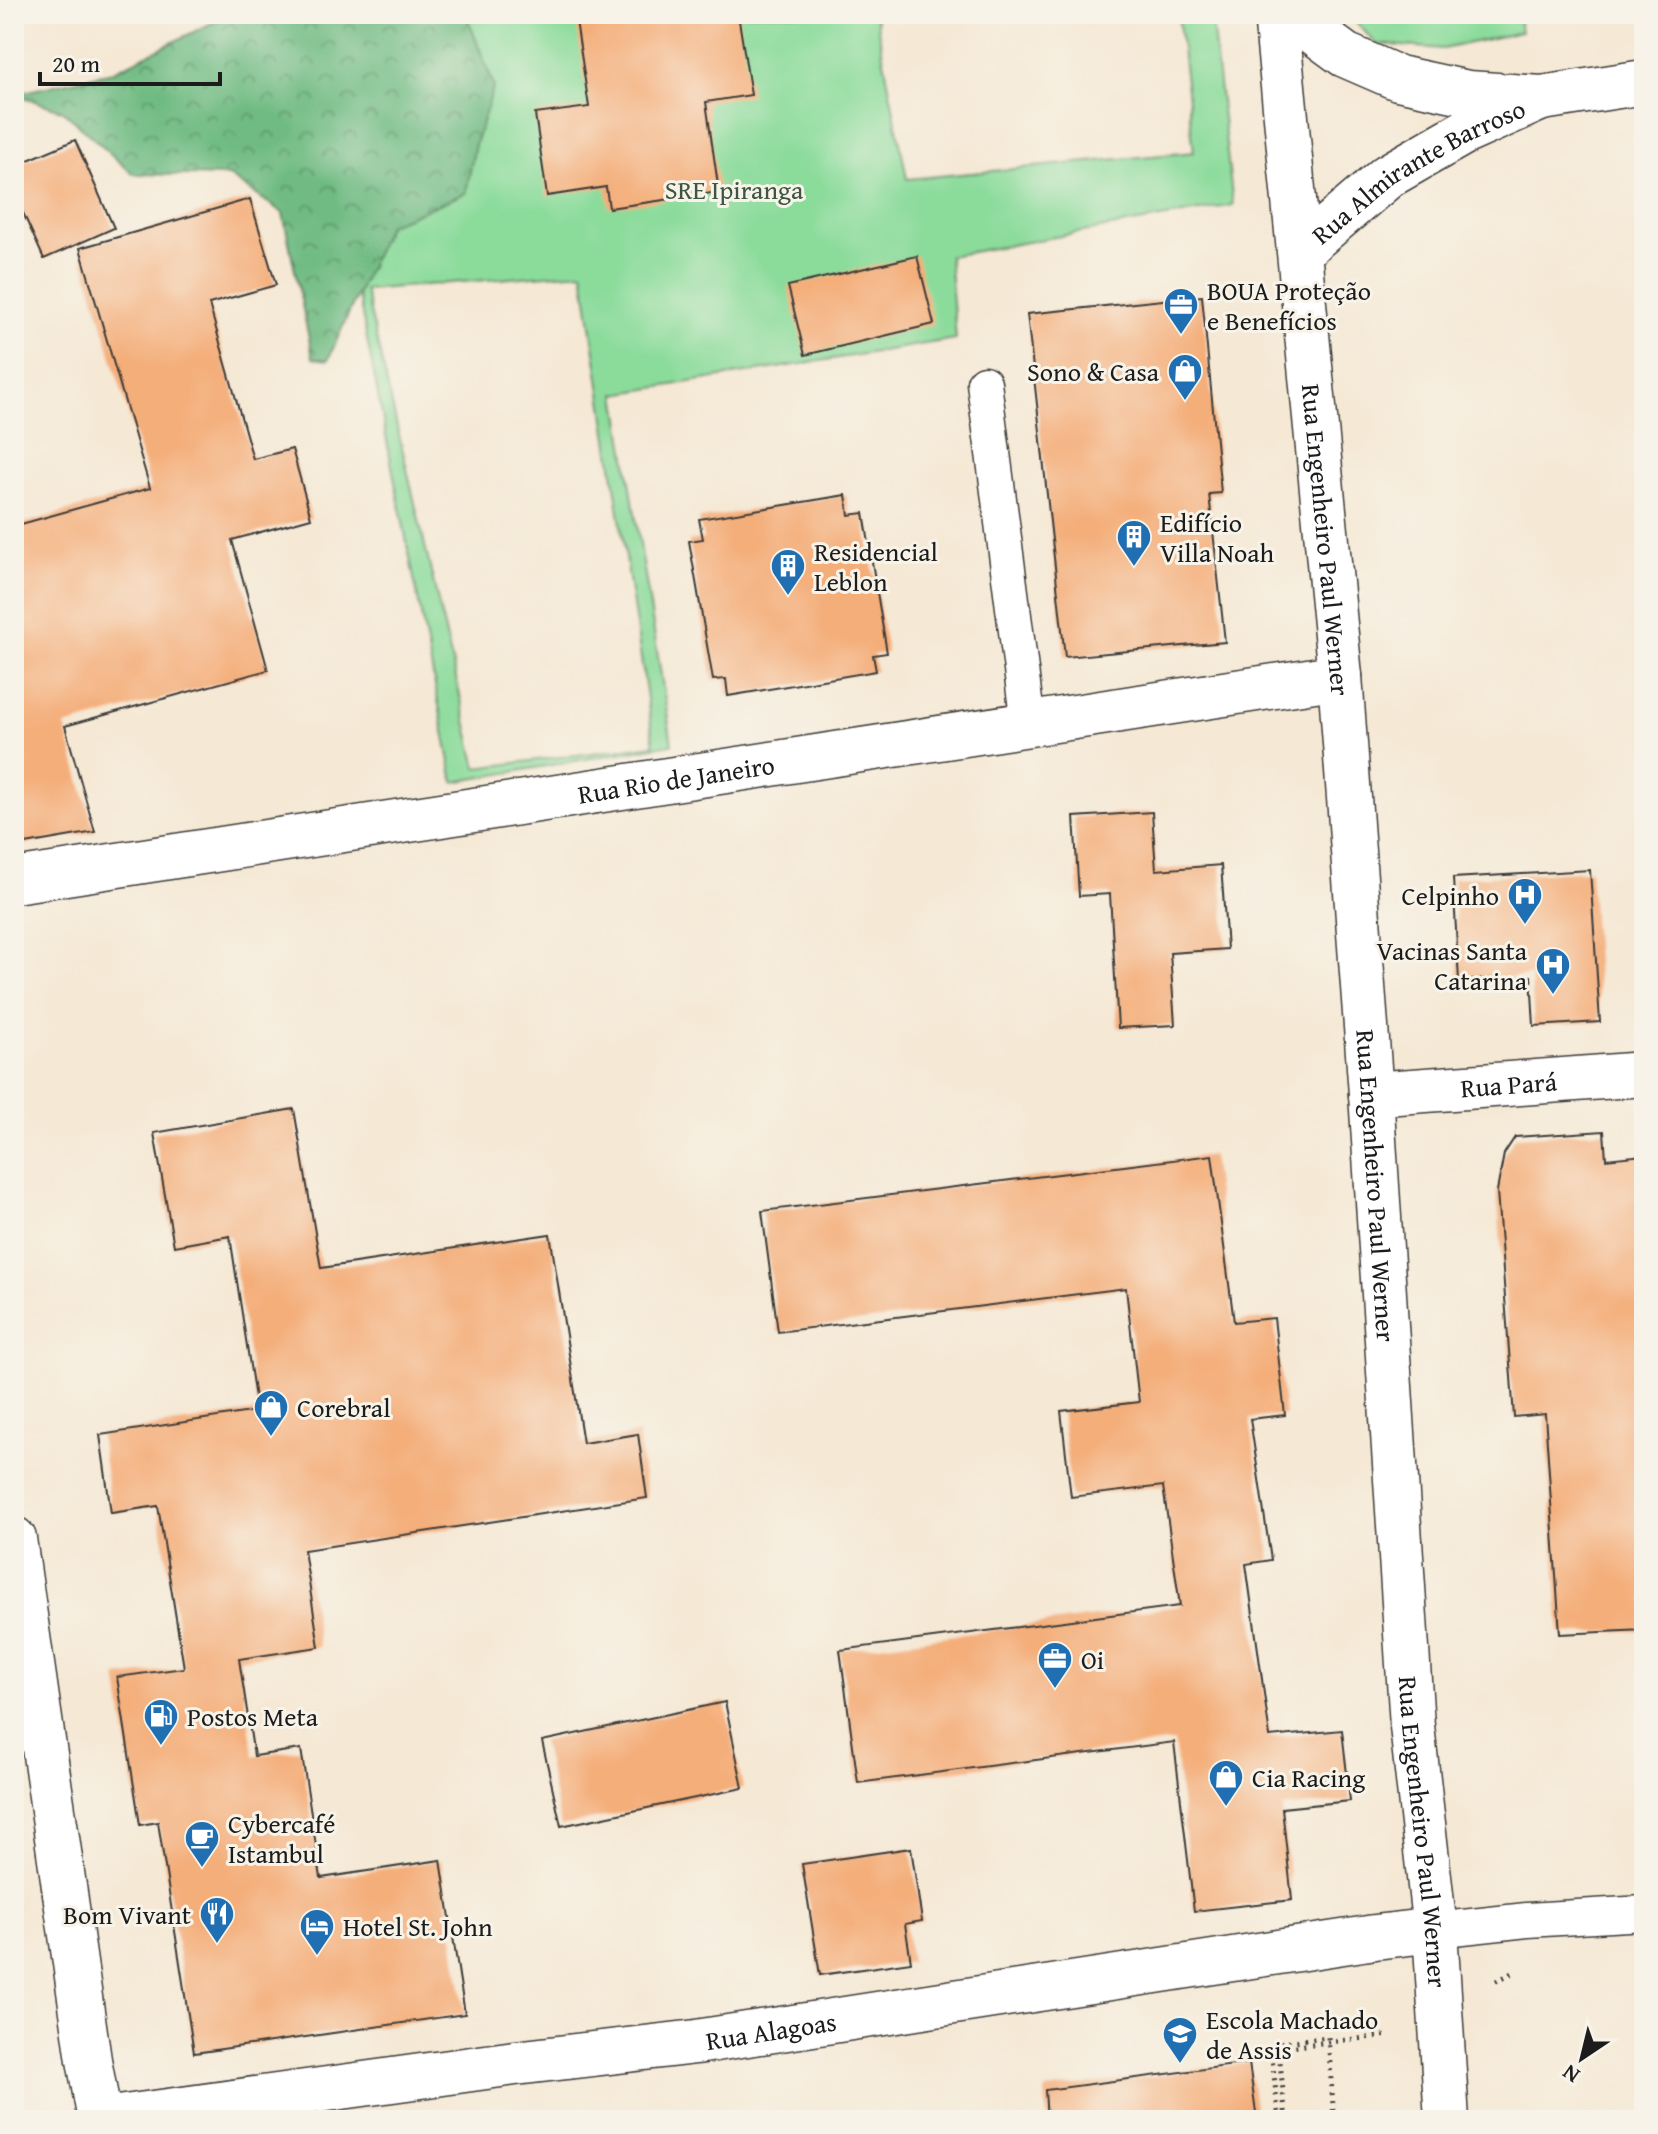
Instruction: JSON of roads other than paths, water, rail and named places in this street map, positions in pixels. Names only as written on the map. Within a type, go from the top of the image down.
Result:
[{"type":"main road","name":"Rua Engenheiro Paul Werner","points":[[1276,14],[1340,676],[1412,1726],[1435,1930],[1447,2120]]},
{"type":"main road","name":"Rua Almirante Barroso","points":[[1289,14],[1345,55],[1398,78],[1468,93],[1542,98],[1644,82]]},
{"type":"main road","name":"Rua Almirante Barroso","points":[[1300,251],[1388,176],[1463,133],[1542,98]]},
{"type":"main road","name":"Rua Rio de Janeiro","points":[[14,881],[1340,676]]},
{"type":"main road","name":"Rua Pará","points":[[1371,1094],[1644,1074]]},
{"type":"main road","points":[[14,1539],[89,2060],[101,2120]]},
{"type":"main road","name":"Rua Alagoas","points":[[101,2120],[515,2063],[696,2042],[1435,1930]]},
{"type":"lane","points":[[984,383],[1028,724]]},
{"type":"lane","points":[[1435,1930],[1527,1920],[1644,1913]]},
{"type":"place","name":"BOUA Proteção e Benefícios","points":[[1181,336]]},
{"type":"place","name":"Sono & Casa","points":[[1185,402]]},
{"type":"place","name":"Edifício Villa Noah","points":[[1134,568]]},
{"type":"place","name":"Residencial Leblon","points":[[788,597]]},
{"type":"place","name":"Celpinho","points":[[1525,926]]},
{"type":"place","name":"Vacinas Santa Catarina","points":[[1553,996]]},
{"type":"place","name":"Corebral","points":[[271,1438]]},
{"type":"place","name":"Oi","points":[[1055,1690]]},
{"type":"place","name":"Postos Meta","points":[[161,1747]]},
{"type":"place","name":"Cia Racing","points":[[1226,1808]]},
{"type":"place","name":"Cybercafé Istambul","points":[[202,1869]]},
{"type":"place","name":"Bom Vivant","points":[[217,1945]]},
{"type":"place","name":"Hotel St. John","points":[[317,1957]]},
{"type":"place","name":"Escola Machado de Assis","points":[[1180,2065]]},
{"type":"park label","name":"SRE Ipiranga","points":[[734,189]]}]
